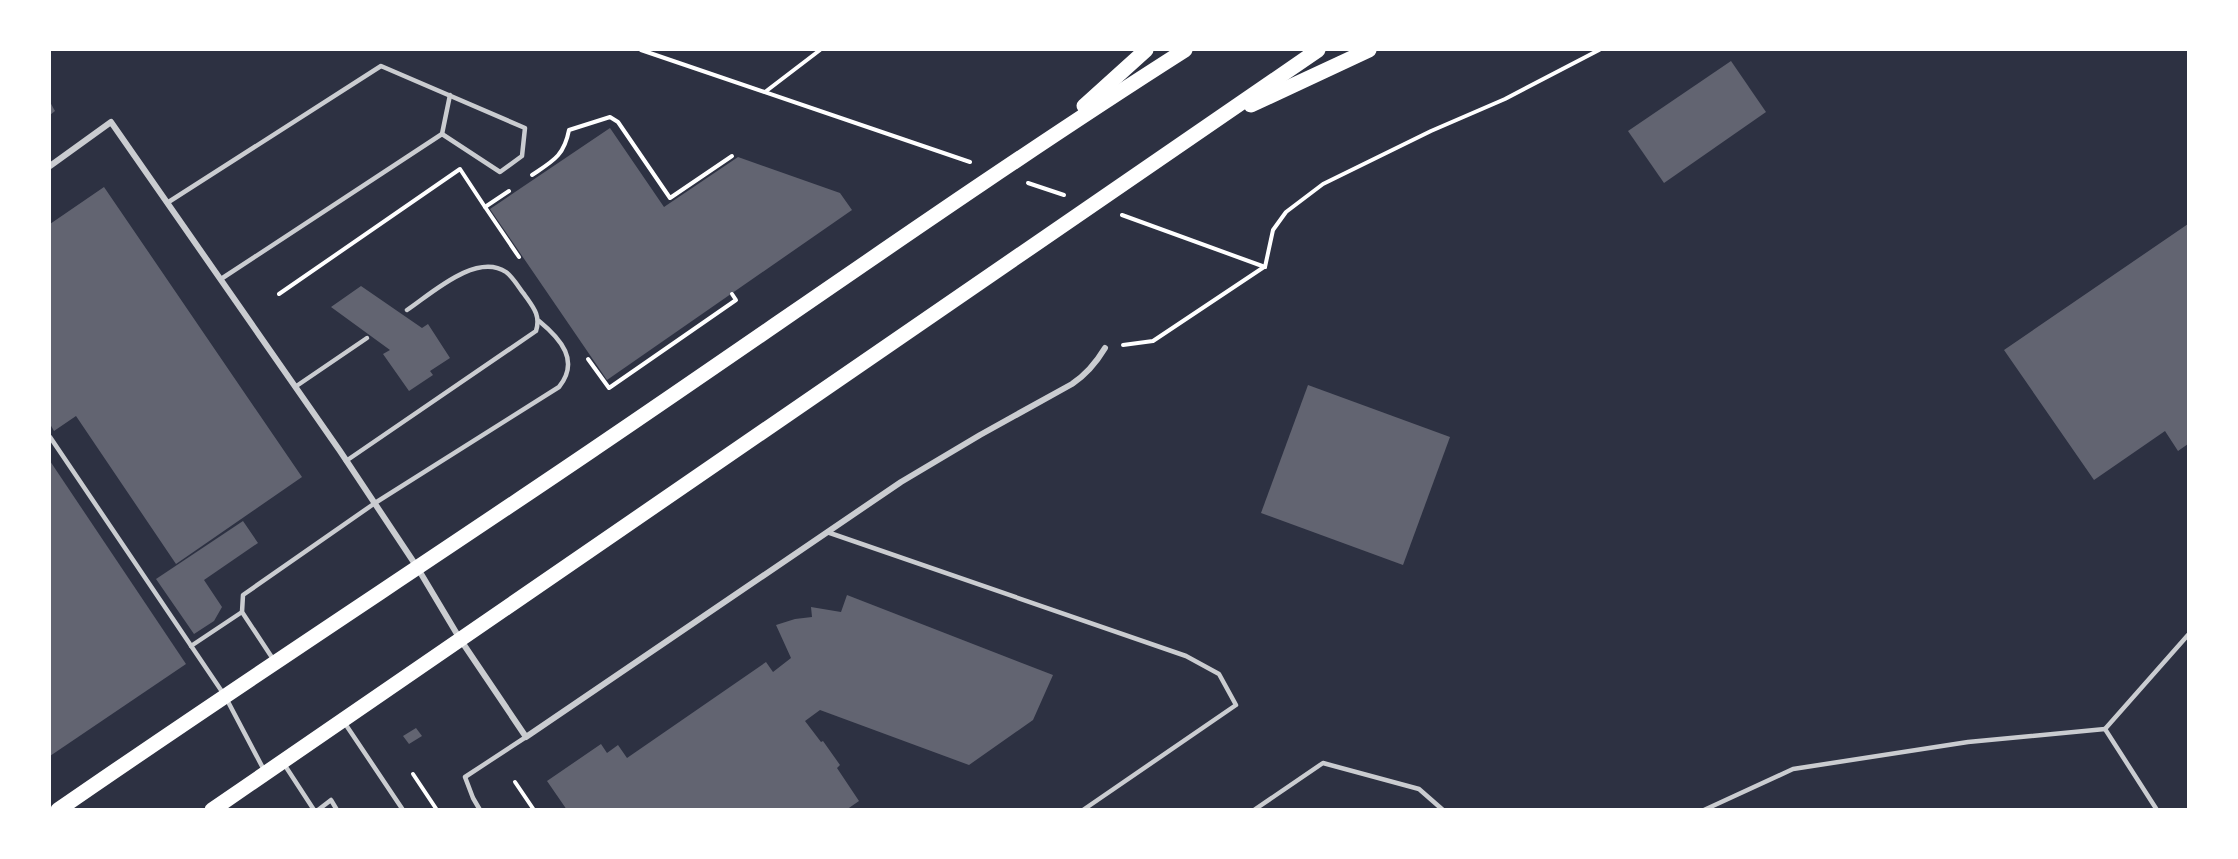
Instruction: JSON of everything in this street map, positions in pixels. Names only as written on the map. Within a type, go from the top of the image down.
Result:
[{"type":"main road","points":[[1053,134],[1146,50]]},
{"type":"main road","points":[[58,810],[589,452],[1053,134],[1185,50]]},
{"type":"main road","points":[[219,808],[342,719],[1318,50]]},
{"type":"main road","points":[[1210,124],[1369,50]]},
{"type":"street","points":[[50,166],[111,122],[375,503],[460,639],[526,737],[911,476],[1085,376],[1105,348]]},
{"type":"lane","points":[[167,203],[381,66],[525,128],[522,156],[500,172],[442,134]]},
{"type":"lane","points":[[221,279],[442,134],[450,95]]},
{"type":"lane","points":[[346,461],[536,331],[539,321],[537,313],[513,279],[506,272],[493,268],[475,268],[460,274],[408,310]]},
{"type":"lane","points":[[275,662],[242,612],[243,595],[375,503],[559,387],[567,378],[568,357],[558,339],[539,321]]},
{"type":"lane","points":[[295,387],[367,338]]},
{"type":"lane","points":[[50,437],[225,696],[265,773]]},
{"type":"lane","points":[[826,532],[1186,656],[1219,674],[1236,705],[1083,810]]},
{"type":"lane","points":[[192,646],[242,612]]},
{"type":"lane","points":[[1704,810],[1793,769],[1968,742],[2105,729],[2188,635]]},
{"type":"lane","points":[[342,719],[404,810]]},
{"type":"lane","points":[[2105,729],[2157,810]]},
{"type":"lane","points":[[480,810],[472,798],[465,777],[526,737]]},
{"type":"lane","points":[[282,761],[316,810],[331,800],[337,810]]},
{"type":"lane","points":[[1254,810],[1323,763],[1419,789],[1443,810]]},
{"type":"path","points":[[640,50],[948,155]]},
{"type":"path","points":[[764,92],[820,50]]},
{"type":"path","points":[[1105,348],[1153,341],[1265,267],[1273,230],[1286,212],[1323,184],[1431,131],[1505,99],[1599,50]]},
{"type":"path","points":[[530,177],[556,159],[563,151],[569,130],[610,117],[618,122],[670,198],[732,156]]},
{"type":"path","points":[[279,294],[460,169],[522,262]]},
{"type":"path","points":[[485,207],[512,189]]},
{"type":"path","points":[[1184,237],[1265,267]]},
{"type":"path","points":[[585,355],[609,388],[736,300],[732,294]]},
{"type":"path","points":[[413,774],[437,810]]},
{"type":"path","points":[[515,782],[534,810]]},
{"type":"building","points":[[1731,61],[1766,112],[1664,183],[1628,131]]},
{"type":"building","points":[[50,102],[55,111],[50,115]]},
{"type":"building","points":[[610,128],[664,207],[738,157],[840,193],[852,210],[607,380],[490,209]]},
{"type":"building","points":[[104,187],[302,477],[176,564],[76,416],[54,431],[50,424],[50,224]]},
{"type":"building","points":[[2188,224],[2188,444],[2178,451],[2165,431],[2094,480],[2004,350]]},
{"type":"building","points":[[361,286],[422,328],[428,324],[450,358],[430,371],[433,375],[409,391],[383,354],[390,350],[331,307]]},
{"type":"building","points":[[1308,385],[1450,437],[1403,565],[1261,513]]},
{"type":"building","points":[[50,461],[186,664],[50,756]]},
{"type":"building","points":[[243,521],[258,543],[204,580],[222,607],[214,621],[194,634],[156,579]]},
{"type":"building","points":[[847,595],[1053,675],[1033,720],[969,765],[820,710],[805,721],[840,765],[837,768],[859,801],[846,810],[567,810],[547,781],[601,744],[607,753],[618,745],[627,758],[766,662],[773,672],[791,658],[776,625],[812,617],[811,607],[841,612]]},
{"type":"building","points":[[416,728],[422,736],[409,744],[403,736]]}]
